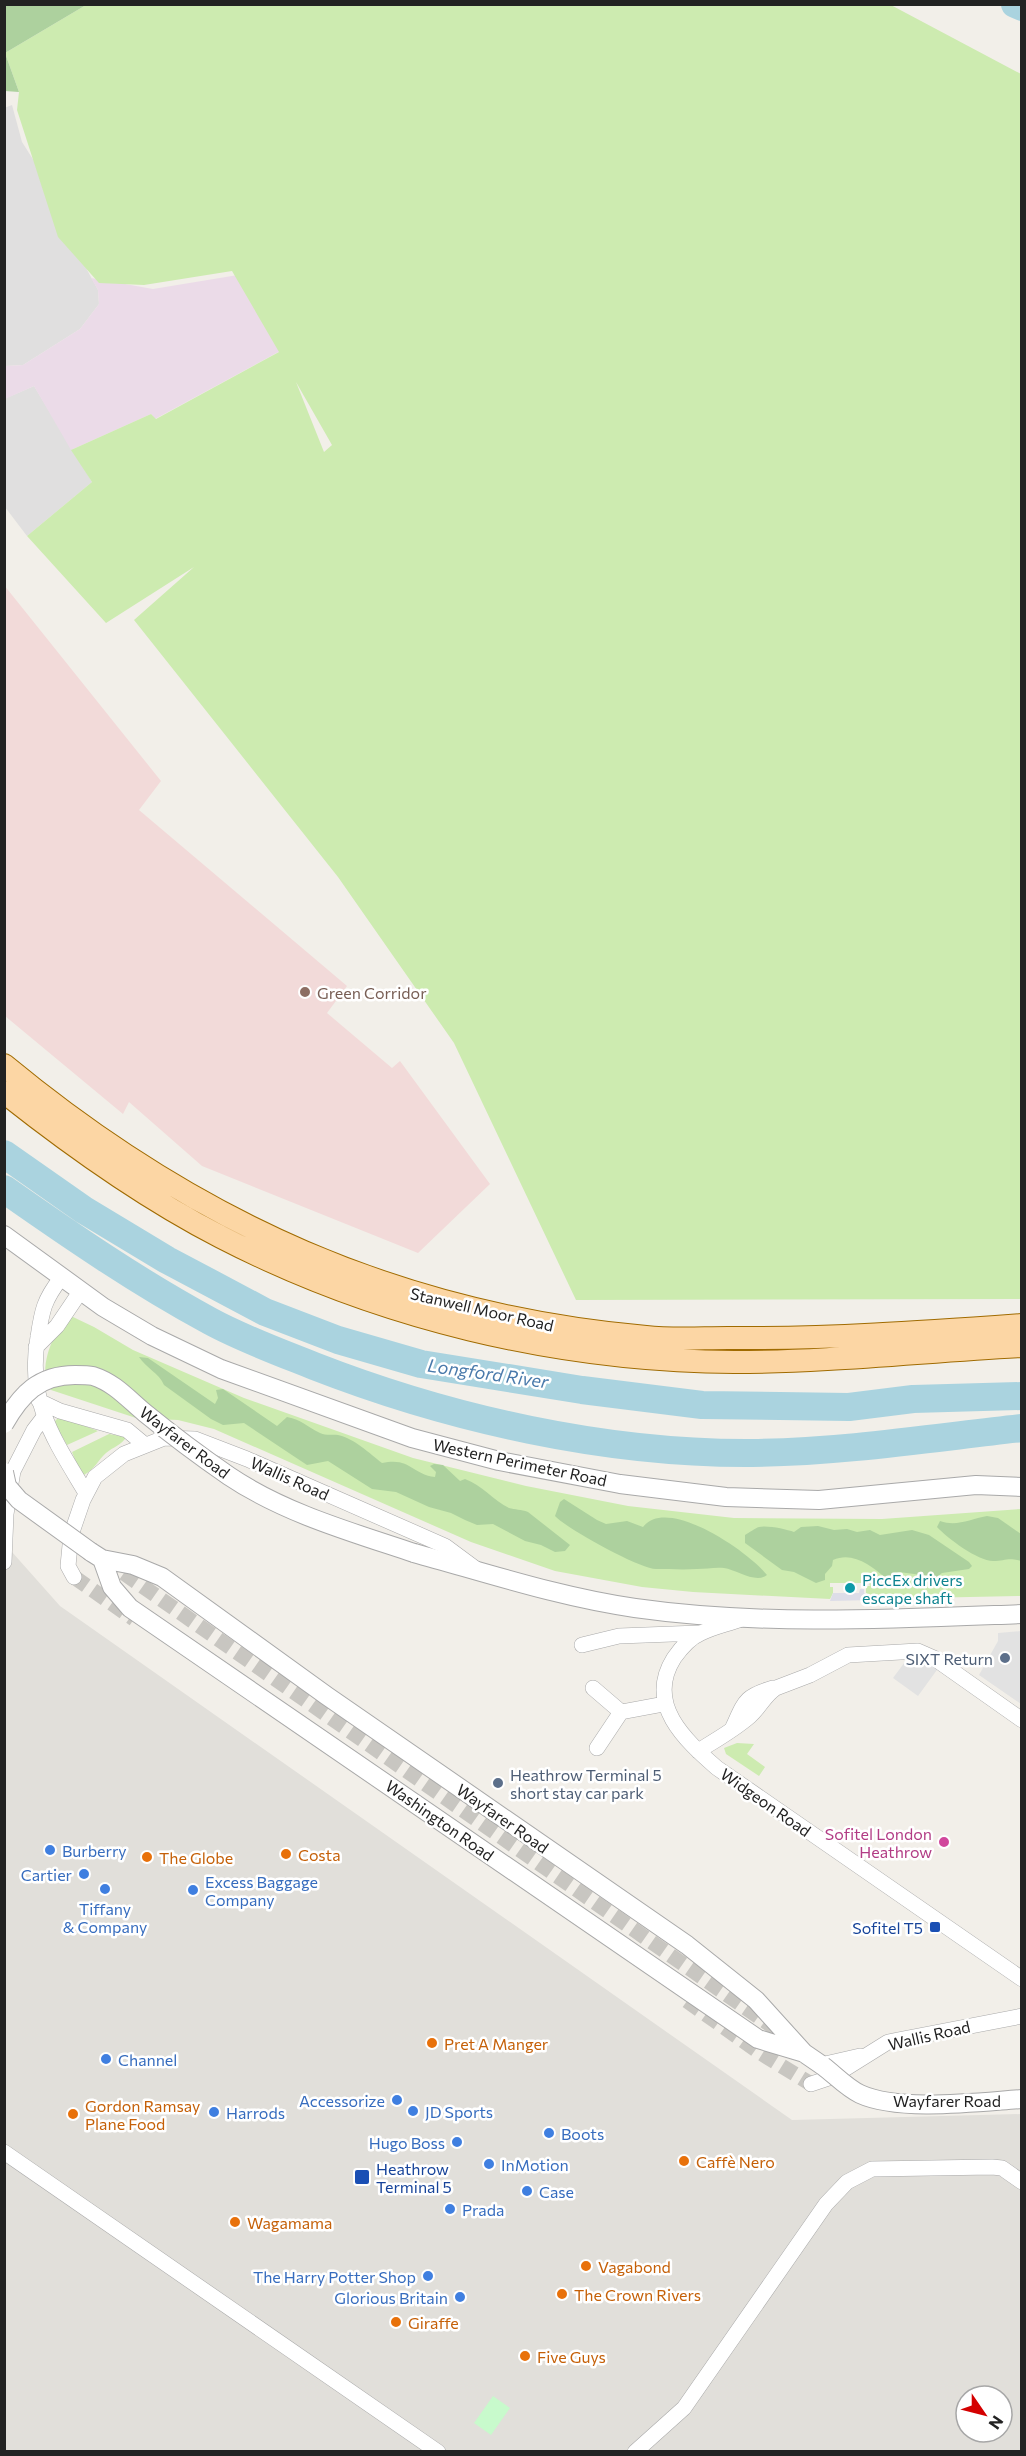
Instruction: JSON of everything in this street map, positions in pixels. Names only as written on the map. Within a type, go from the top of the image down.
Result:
[{"type":"main road","name":"Stanwell Moor Road","points":[[4,1065],[83,1127],[190,1197],[306,1255],[363,1277],[438,1301],[546,1325],[648,1338],[792,1338],[1022,1325]]},
{"type":"main road","name":"Stanwell Moor Road","points":[[4,1092],[114,1173],[220,1237],[282,1267],[334,1288],[446,1324],[533,1343],[597,1353],[733,1362],[1022,1346]]},
{"type":"street","name":"Western Perimeter Road","points":[[4,1235],[80,1292],[152,1335],[221,1369],[412,1438],[499,1461],[620,1484],[726,1497],[819,1500],[976,1485],[1022,1487]]},
{"type":"street","points":[[61,1278],[47,1297],[36,1347],[34,1374],[39,1401],[52,1436],[86,1492]]},
{"type":"street","points":[[36,1347],[57,1326],[80,1292]]},
{"type":"street","name":"Wayfarer Road","points":[[4,1424],[17,1401],[37,1384],[59,1375],[92,1376],[116,1386],[136,1406],[190,1449],[231,1478],[273,1501],[346,1530],[414,1553],[560,1594],[636,1608],[744,1618],[915,1618],[1022,1614]]},
{"type":"street","points":[[39,1401],[60,1411],[127,1430],[145,1445]]},
{"type":"street","points":[[4,1562],[7,1475],[44,1417]]},
{"type":"street","name":"Wallis Road","points":[[74,1577],[68,1566],[71,1535],[86,1492],[95,1477],[124,1454],[164,1438],[195,1439],[221,1448],[445,1546],[481,1572]]},
{"type":"street","name":"Western Perimeter Road","points":[[976,1485],[1022,1474]]},
{"type":"street","name":"Wayfarer Road","points":[[7,1475],[7,1486],[19,1500],[95,1554],[133,1565],[162,1577],[327,1696],[687,1945],[756,2000],[804,2053],[824,2065],[860,2094],[905,2103],[959,2103],[1022,2099]]},
{"type":"street","points":[[78,1516],[84,1539],[95,1554]]},
{"type":"street","name":"Washington Road","points":[[95,1554],[112,1587],[130,1608],[758,2039],[804,2053]]},
{"type":"street","points":[[582,1645],[619,1636],[699,1633],[744,1618]]},
{"type":"street","points":[[597,1748],[621,1712],[664,1704],[665,1682],[669,1666],[683,1645],[699,1633]]},
{"type":"street","points":[[698,1751],[732,1731],[753,1714],[767,1694],[776,1688],[810,1675],[848,1655],[918,1652],[934,1658],[1022,1720]]},
{"type":"street","points":[[593,1688],[621,1712]]},
{"type":"street","name":"Widgeon Road","points":[[664,1704],[669,1715],[698,1751],[725,1773],[1022,1979]]},
{"type":"street","name":"Wallis Road","points":[[811,2084],[832,2078],[888,2042],[1022,2016]]},
{"type":"street","points":[[824,2065],[866,2055]]},
{"type":"street","points":[[4,2152],[438,2451]]},
{"type":"street","points":[[635,2451],[684,2408],[820,2212],[847,2182],[872,2169],[997,2167],[1022,2182]]},
{"type":"shaded area","points":[[12,105],[22,142],[48,183],[80,257],[98,290],[99,304],[80,329],[23,365],[5,366],[4,108]]},
{"type":"shaded area","points":[[238,275],[282,350],[155,419],[151,414],[71,450],[34,386],[5,399],[5,366],[23,365],[80,329],[99,304],[98,290],[91,278],[153,289]]},
{"type":"shaded area","points":[[34,386],[92,482],[27,536],[5,507],[4,399]]},
{"type":"shaded area","name":"Green Corridor","points":[[4,585],[161,781],[139,810],[347,986],[327,1013],[392,1068],[400,1061],[490,1184],[418,1253],[202,1166],[129,1102],[123,1114],[5,1016]]},
{"type":"shaded area","points":[[4,1543],[60,1606],[792,2120],[1021,2114],[1021,2451],[5,2451]]},
{"type":"shaded area","points":[[860,1589],[864,1589],[864,1593],[873,1600],[830,1601],[833,1593],[859,1593]]},
{"type":"shaded area","name":"SIXT Return","points":[[1022,1631],[1021,1704],[979,1675],[998,1641],[998,1633]]},
{"type":"shaded area","points":[[913,1651],[942,1663],[918,1696],[893,1678]]},
{"type":"green space","points":[[889,4],[1021,74],[1021,1299],[576,1300],[454,1043],[338,877],[134,620],[194,567],[106,623],[27,536],[92,482],[71,450],[151,414],[156,419],[279,352],[232,271],[144,285],[99,283],[58,237],[17,110],[19,92],[5,53],[86,5]],"holes":[[[296,382],[332,445],[324,452]]]},
{"type":"green space","points":[[4,5],[86,5],[5,53],[19,92],[5,91]]},
{"type":"green space","points":[[73,1317],[133,1350],[244,1398],[413,1458],[526,1486],[628,1506],[734,1518],[882,1519],[1021,1509],[1021,1596],[873,1599],[866,1593],[866,1586],[870,1586],[869,1583],[830,1583],[833,1593],[830,1599],[693,1592],[642,1587],[555,1571],[471,1542],[214,1429],[178,1420],[136,1418],[51,1390],[45,1373],[49,1350],[59,1329]]},
{"type":"green space","points":[[139,1357],[148,1358],[215,1404],[218,1398],[216,1390],[223,1389],[277,1426],[287,1417],[297,1420],[320,1433],[350,1439],[382,1463],[399,1462],[435,1477],[436,1472],[430,1466],[443,1465],[460,1481],[465,1479],[471,1482],[509,1508],[528,1512],[570,1545],[565,1551],[555,1552],[525,1541],[493,1524],[477,1525],[396,1492],[372,1489],[328,1461],[307,1465],[244,1423],[223,1425],[211,1419],[164,1385]]},
{"type":"green space","points":[[60,1416],[98,1431],[67,1445],[54,1422]]},
{"type":"green space","points":[[109,1434],[126,1437],[84,1475],[80,1472],[72,1452]]},
{"type":"green space","points":[[564,1499],[606,1524],[627,1521],[643,1527],[654,1519],[670,1518],[688,1522],[726,1541],[767,1575],[757,1578],[721,1568],[656,1569],[635,1563],[574,1530],[555,1516],[560,1502]]},
{"type":"green space","points":[[987,1516],[998,1518],[1021,1534],[1021,1561],[1010,1559],[993,1561],[979,1557],[955,1543],[937,1527],[940,1521],[958,1523]]},
{"type":"green space","points":[[818,1526],[857,1532],[870,1530],[880,1535],[912,1530],[929,1535],[972,1566],[969,1569],[942,1573],[937,1577],[899,1572],[886,1578],[861,1561],[848,1557],[833,1560],[832,1566],[825,1574],[825,1580],[816,1583],[794,1572],[782,1570],[745,1543],[745,1535],[759,1527],[794,1532],[801,1527]]},
{"type":"green space","points":[[737,1743],[754,1744],[747,1754],[765,1767],[759,1776],[726,1754],[724,1748]]},
{"type":"green space","points":[[493,2396],[510,2408],[491,2435],[474,2423]]},
{"type":"waterway","points":[[1015,4],[1022,7]]},
{"type":"waterway","name":"Longford River","points":[[4,1154],[84,1210],[167,1260],[265,1312],[338,1340],[421,1364],[582,1390],[702,1405],[849,1407],[913,1399],[1022,1396]]},
{"type":"waterway","points":[[4,1189],[131,1274],[223,1328],[366,1385],[419,1402],[529,1430],[641,1447],[697,1452],[752,1453],[853,1447],[1022,1428]]},
{"type":"tunnel","points":[[105,1560],[776,2029]]},
{"type":"tunnel","points":[[74,1577],[134,1619]]},
{"type":"tunnel","points":[[687,2001],[759,2052],[811,2084]]},
{"type":"place","name":"Green Corridor","points":[[305,992]]},
{"type":"place","name":"PiccEx drivers escape shaft","points":[[850,1588]]},
{"type":"place","name":"SIXT Return","points":[[1005,1658]]},
{"type":"place","name":"Heathrow Terminal 5 short stay car park","points":[[498,1783]]},
{"type":"place","name":"Sofitel London Heathrow","points":[[944,1842]]},
{"type":"place","name":"Burberry","points":[[50,1850]]},
{"type":"place","name":"Costa","points":[[286,1854]]},
{"type":"place","name":"The Globe","points":[[147,1857]]},
{"type":"place","name":"Cartier","points":[[84,1874]]},
{"type":"place","name":"Tiffany & Company","points":[[105,1889]]},
{"type":"place","name":"Excess Baggage Company","points":[[193,1890]]},
{"type":"place","name":"Sofitel T5","points":[[935,1927]]},
{"type":"place","name":"Pret A Manger","points":[[432,2043]]},
{"type":"place","name":"Channel","points":[[106,2059]]},
{"type":"place","name":"Accessorize","points":[[397,2100]]},
{"type":"place","name":"JD Sports","points":[[413,2111]]},
{"type":"place","name":"Harrods","points":[[214,2112]]},
{"type":"place","name":"Gordon Ramsay Plane Food","points":[[73,2114]]},
{"type":"place","name":"Boots","points":[[549,2133]]},
{"type":"place","name":"Hugo Boss","points":[[457,2142]]},
{"type":"place","name":"Caffè Nero","points":[[684,2161]]},
{"type":"place","name":"InMotion","points":[[489,2164]]},
{"type":"place","name":"Heathrow Terminal 5","points":[[362,2177]]},
{"type":"place","name":"Case","points":[[527,2191]]},
{"type":"place","name":"Prada","points":[[450,2209]]},
{"type":"place","name":"Wagamama","points":[[235,2222]]},
{"type":"place","name":"Vagabond","points":[[586,2266]]},
{"type":"place","name":"The Harry Potter Shop","points":[[428,2276]]},
{"type":"place","name":"The Crown Rivers","points":[[562,2294]]},
{"type":"place","name":"Glorious Britain","points":[[460,2297]]},
{"type":"place","name":"Giraffe","points":[[396,2322]]},
{"type":"place","name":"Five Guys","points":[[525,2356]]}]
